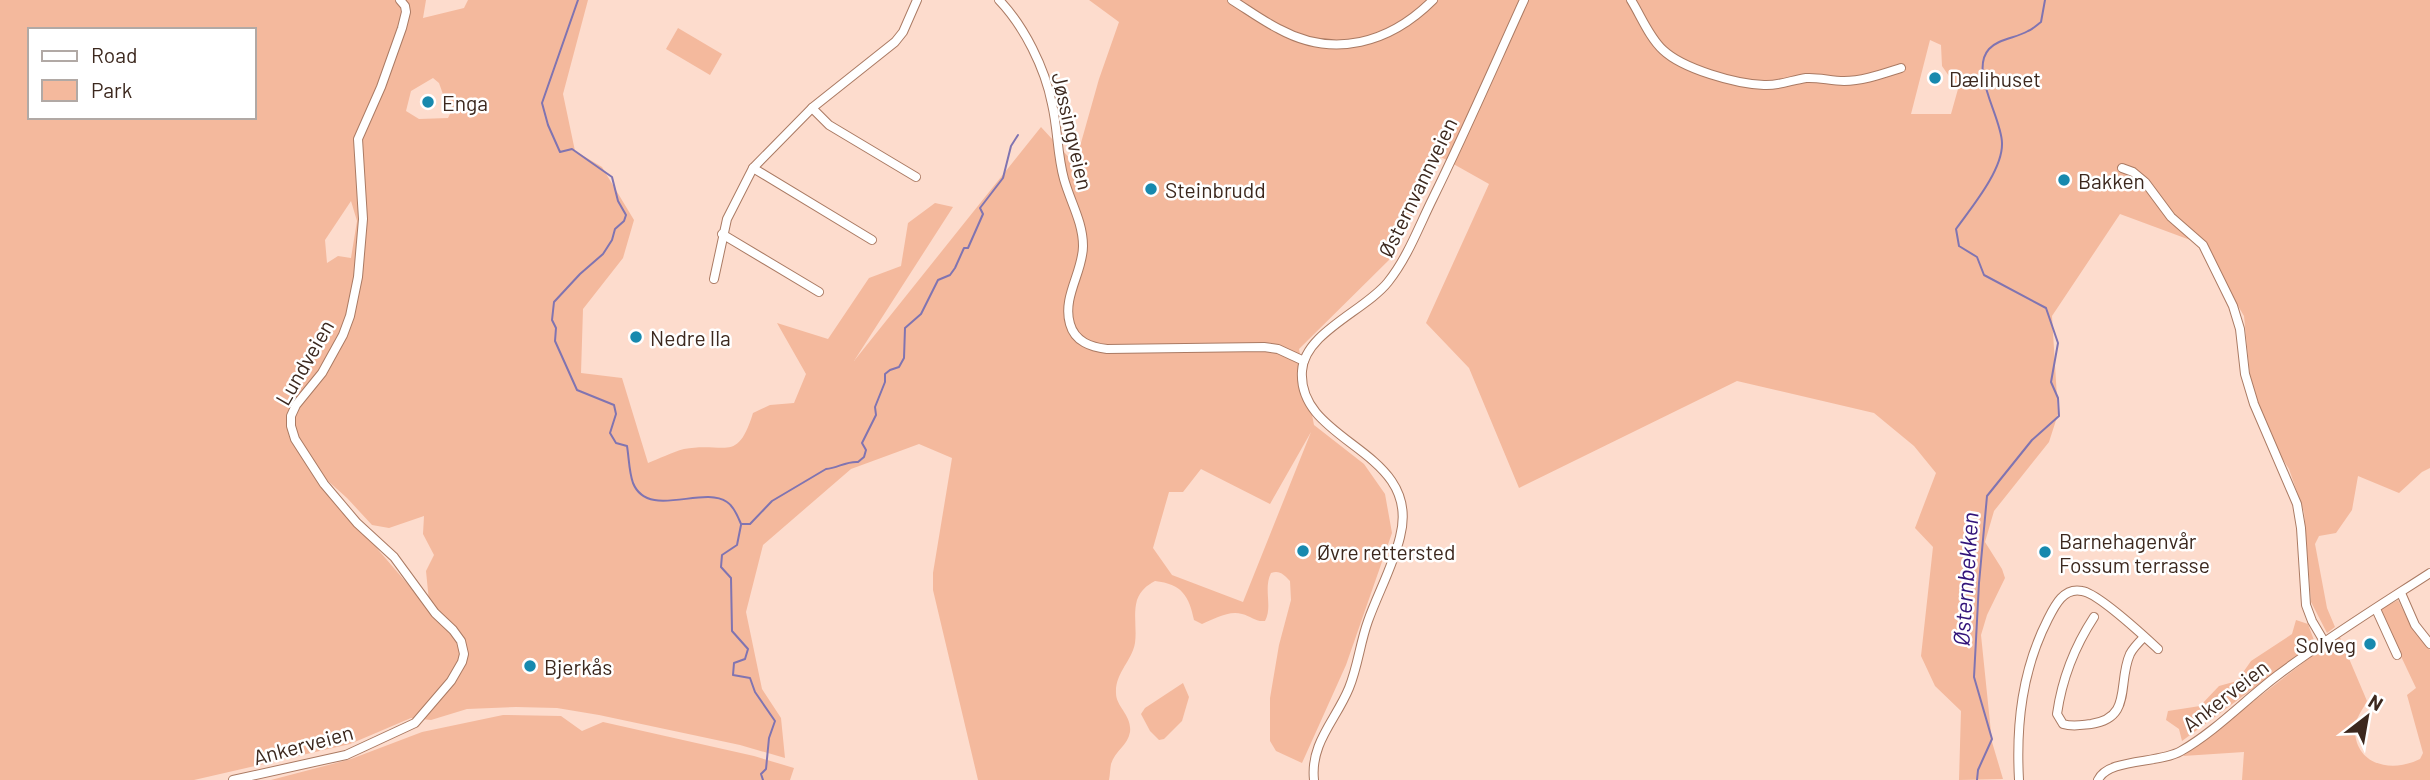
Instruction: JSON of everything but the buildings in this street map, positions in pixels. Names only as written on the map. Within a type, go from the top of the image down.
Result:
[{"type":"street","name":"Lundveien","points":[[400,0],[406,12],[402,28],[381,87],[358,139],[363,219],[358,277],[350,316],[323,373],[296,405],[291,416],[291,426],[295,439],[324,484],[357,523],[394,557],[435,613],[461,641],[464,654],[458,670],[419,720]]},
{"type":"street","points":[[714,279],[722,234],[736,198],[752,168],[812,108],[895,42],[903,32],[917,0]]},
{"type":"street","name":"Jøssingveien","points":[[999,0],[1020,28],[1045,80],[1052,103],[1063,177],[1083,235],[1082,261],[1072,290],[1068,313],[1070,326],[1076,337],[1089,346],[1107,349],[1265,347],[1278,349],[1304,360]]},
{"type":"street","points":[[1233,0],[1280,30],[1295,36],[1312,42],[1348,44],[1392,32],[1409,22],[1433,0]]},
{"type":"street","name":"Østernvannveien","points":[[1304,360],[1325,334],[1381,291],[1403,260],[1524,0]]},
{"type":"street","points":[[1632,0],[1662,50],[1688,65],[1738,80],[1761,85],[1776,85],[1808,78],[1852,81],[1901,68]]},
{"type":"street","points":[[812,108],[829,125],[916,177]]},
{"type":"street","points":[[752,168],[872,240]]},
{"type":"street","points":[[2122,168],[2140,177],[2171,217],[2201,243],[2229,297],[2238,324],[2243,366],[2257,415],[2295,497],[2301,528],[2306,605],[2325,643]]},
{"type":"street","points":[[722,234],[819,292]]},
{"type":"street","points":[[1304,360],[1301,369],[1302,389],[1310,406],[1384,470],[1395,486],[1403,512],[1400,537],[1366,624],[1350,685],[1318,746],[1313,765],[1314,780]]},
{"type":"street","name":"Ankerveien","points":[[2098,780],[2101,773],[2110,768],[2158,759],[2182,750],[2279,674],[2430,573]]},
{"type":"street","points":[[2020,780],[2019,725],[2023,691],[2035,648],[2059,600],[2071,592],[2085,591],[2158,649]]},
{"type":"street","points":[[2401,593],[2415,625],[2430,645]]},
{"type":"street","points":[[2376,609],[2397,654]]},
{"type":"street","points":[[2094,617],[2075,651],[2064,681],[2057,714],[2063,724],[2070,726],[2103,722],[2113,717],[2120,701],[2129,655],[2144,637]]},
{"type":"street","name":"Ankerveien","points":[[233,780],[346,755],[419,720]]},
{"type":"green space","points":[[0,0],[426,0],[423,18],[464,8],[468,0],[588,0],[563,94],[575,151],[602,167],[634,220],[623,258],[583,309],[581,373],[622,378],[648,463],[684,449],[728,448],[741,439],[753,413],[770,405],[794,403],[806,374],[777,323],[828,339],[869,278],[901,266],[908,223],[935,203],[953,207],[854,361],[1041,127],[1075,164],[1099,79],[1119,22],[1089,0],[2430,0],[2430,468],[2399,493],[2358,476],[2352,510],[2336,533],[2319,536],[2315,544],[2327,608],[2335,627],[2327,633],[2311,602],[2304,512],[2289,469],[2266,433],[2252,397],[2244,316],[2201,244],[2120,214],[2052,316],[2058,414],[2049,442],[1994,511],[1985,542],[2005,578],[1987,615],[1981,635],[1992,742],[2003,779],[1959,780],[1961,711],[1935,686],[1921,656],[1933,547],[1915,528],[1936,473],[1914,446],[1874,413],[1737,381],[1519,488],[1469,368],[1426,323],[1489,184],[1441,157],[1392,257],[1299,349],[1314,425],[1364,464],[1385,494],[1392,533],[1346,665],[1302,763],[1276,751],[1270,741],[1270,698],[1279,645],[1291,600],[1290,581],[1282,574],[1274,572],[1269,579],[1265,621],[1232,613],[1202,624],[1194,620],[1187,598],[1178,588],[1155,581],[1142,591],[1136,605],[1133,649],[1116,686],[1118,703],[1129,721],[1130,732],[1127,741],[1113,759],[1109,780],[978,780],[933,590],[933,573],[952,458],[919,444],[851,469],[763,545],[746,612],[762,689],[781,718],[785,758],[740,745],[599,715],[557,708],[516,707],[467,709],[431,720],[411,718],[350,744],[194,780],[0,780]],"holes":[[[1930,40],[1941,45],[1942,66],[1958,89],[1951,114],[1911,114]],[[433,78],[439,83],[444,97],[453,108],[448,118],[419,119],[406,111],[411,91]],[[351,201],[357,221],[351,258],[338,256],[327,263],[325,240]],[[1311,432],[1243,602],[1172,575],[1153,548],[1169,492],[1183,492],[1201,469],[1270,504]],[[299,437],[317,471],[372,525],[389,528],[424,516],[423,534],[434,555],[426,571],[429,601],[456,640],[330,494],[296,438]]]},
{"type":"green space","points":[[678,28],[722,54],[710,75],[666,49]]},
{"type":"green space","points":[[2398,600],[2411,626],[2430,650],[2430,780],[2242,780],[2244,752],[2183,756],[2339,635],[2367,701],[2355,726],[2360,749],[2367,757],[2386,765],[2397,766],[2420,759],[2423,753],[2407,695],[2416,688],[2379,610]]},
{"type":"green space","points":[[2296,620],[2308,624],[2315,643],[2182,741],[2179,729],[2166,720],[2168,711],[2200,706],[2219,686],[2237,681],[2251,661],[2292,634]]},
{"type":"green space","points":[[1183,683],[1189,697],[1182,721],[1164,739],[1159,740],[1150,731],[1141,714],[1145,708]]},
{"type":"green space","points":[[503,715],[561,716],[582,731],[603,722],[754,756],[794,768],[790,780],[271,780],[351,759],[422,732]]},
{"type":"waterway","points":[[578,0],[542,103],[560,152],[572,149],[612,177],[618,201],[626,215],[624,221],[615,229],[603,254],[554,302],[552,320],[556,328],[555,341],[577,390],[614,405],[616,414],[610,433],[616,443],[627,446],[633,483],[640,494],[663,501],[717,498],[732,506],[741,524]]},
{"type":"waterway","name":"Østernbekken","points":[[1977,780],[1978,770],[1992,739],[1974,677],[1987,496],[2032,440],[2059,416],[2058,398],[2051,382],[2058,343],[2046,308],[1984,275],[1977,257],[1959,246],[1956,229],[1992,177],[2001,154],[2001,133],[1984,82],[1984,58],[1993,46],[2030,30],[2041,22],[2045,0]]},
{"type":"waterway","points":[[742,524],[750,524],[772,501],[826,469],[858,462],[864,457],[866,450],[862,443],[876,415],[875,407],[885,382],[885,374],[899,367],[904,358],[905,328],[921,314],[938,280],[950,275],[964,248],[968,248],[983,214],[980,208],[1003,178],[1011,146],[1018,135]]},
{"type":"waterway","points":[[741,525],[737,545],[722,555],[721,567],[731,578],[732,631],[748,649],[745,659],[734,663],[733,675],[750,678],[755,692],[775,721],[769,738],[766,769],[761,774],[763,780]]},
{"type":"place","name":"Dælihuset","points":[[1935,78]]},
{"type":"place","name":"Enga","points":[[428,102]]},
{"type":"place","name":"Bakken","points":[[2064,180]]},
{"type":"place","name":"Steinbrudd","points":[[1151,189]]},
{"type":"place","name":"Nedre Ila","points":[[636,337]]},
{"type":"place","name":"Øvre rettersted","points":[[1303,551]]},
{"type":"place","name":"Barnehagenvår Fossum terrasse","points":[[2045,552]]},
{"type":"place","name":"Solveg","points":[[2370,644]]},
{"type":"place","name":"Bjerkås","points":[[530,666]]}]
